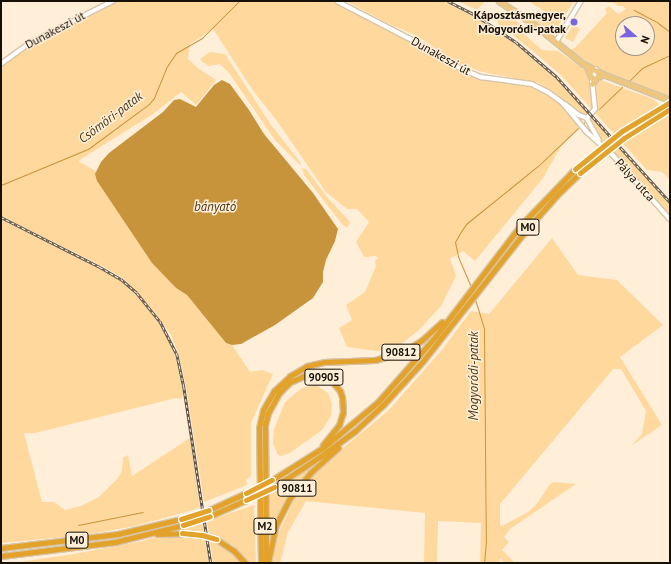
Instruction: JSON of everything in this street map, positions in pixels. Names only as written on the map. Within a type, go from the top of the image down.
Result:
[{"type":"highway","name":"M0","points":[[1,548],[112,535],[181,519],[208,510],[246,493],[272,480],[312,456],[340,436],[378,402],[423,351],[521,225],[575,169],[622,131],[670,101]]},
{"type":"highway","name":"M0","points":[[1,556],[86,546],[144,536],[183,525],[210,516],[246,500],[274,486],[308,465],[355,431],[404,383],[537,217],[580,173],[624,138],[670,109]]},
{"type":"highway","name":"90812","points":[[262,490],[258,435],[260,420],[269,398],[282,382],[298,370],[317,363],[375,360],[403,352],[431,334],[465,296]]},
{"type":"highway","name":"90905","points":[[262,490],[264,436],[268,413],[276,398],[284,388],[298,378],[314,374],[330,379],[335,384],[342,397],[343,412],[337,429],[312,456]]},
{"type":"highway","name":"90811","points":[[267,563],[276,525],[290,498],[310,473],[355,431]]},
{"type":"highway","name":"M2","points":[[261,563],[262,490]]},
{"type":"highway","name":"M2","points":[[262,490],[267,563]]},
{"type":"highway","points":[[144,536],[182,533],[202,535],[216,539],[234,551],[245,563]]},
{"type":"main road","points":[[499,1],[521,14],[574,57],[588,66],[602,74],[670,101]]},
{"type":"main road","points":[[588,66],[592,81],[602,74]]},
{"type":"street","name":"Dunakeszi út","points":[[1,64],[30,43],[113,1]]},
{"type":"street","name":"Dunakeszi út","points":[[337,1],[394,30],[462,69],[482,76],[532,84],[548,92],[562,102],[584,129],[600,141]]},
{"type":"street","points":[[556,42],[581,1]]},
{"type":"street","points":[[587,118],[596,109],[592,81],[596,70]]},
{"type":"street","points":[[562,102],[580,115],[587,118],[600,141]]},
{"type":"street","name":"Pálya utca","points":[[600,141],[670,219]]},
{"type":"shaded area","points":[[119,1],[330,1],[386,28],[450,66],[471,76],[481,79],[533,86],[560,103],[575,120],[578,129],[560,148],[543,178],[475,261],[463,251],[450,259],[456,276],[441,306],[419,330],[400,345],[377,351],[347,347],[339,328],[352,320],[346,305],[365,292],[376,266],[375,261],[378,258],[376,256],[364,257],[356,242],[369,222],[357,209],[347,209],[326,192],[277,121],[254,92],[213,29],[190,44],[188,59],[199,69],[216,80],[196,105],[181,92],[153,114],[78,161],[96,171],[97,181],[152,263],[176,288],[187,295],[226,343],[232,345],[250,372],[262,370],[273,374],[251,423],[251,476],[246,480],[247,485],[204,502],[186,387],[179,355],[171,335],[153,310],[124,279],[102,266],[1,216],[1,68],[19,52],[77,20]]},
{"type":"shaded area","points":[[346,1],[443,1],[473,16],[515,44],[556,79],[590,115],[587,117],[580,114],[561,98],[539,83],[483,72],[459,64],[417,36],[387,23]]},
{"type":"shaded area","points":[[458,1],[485,1],[477,10]]},
{"type":"shaded area","points":[[533,1],[574,1],[555,31],[550,31],[536,20],[538,17],[541,19],[546,12],[531,3]]},
{"type":"shaded area","points":[[596,1],[670,1],[670,96],[668,98],[601,70],[581,59],[569,50],[575,48],[607,13],[605,9],[609,6],[618,14],[626,9],[623,6],[618,6],[614,3]]},
{"type":"shaded area","points":[[507,15],[519,23],[525,35],[542,50],[558,51],[589,73],[590,87],[596,88],[596,80],[601,76],[604,78],[603,81],[653,99],[670,115],[670,180],[662,172],[647,170],[560,74],[499,25],[497,20]]},
{"type":"shaded area","points":[[573,25],[580,29],[573,42],[565,38]]},
{"type":"shaded area","points":[[210,52],[225,54],[271,125],[301,163],[300,165],[275,140],[229,73],[220,64],[209,66],[201,61],[200,59]]},
{"type":"shaded area","points":[[591,116],[670,205],[670,215],[601,140],[589,119]]},
{"type":"shaded area","points":[[302,168],[306,169],[327,197],[350,222],[347,228],[342,224],[304,175]]},
{"type":"shaded area","points":[[1,219],[122,281],[152,311],[166,335],[176,358],[183,389],[181,399],[176,398],[35,433],[24,433],[42,502],[54,502],[65,510],[81,506],[99,497],[117,479],[122,471],[123,458],[128,455],[132,476],[190,438],[200,508],[135,526],[85,535],[1,543]]},
{"type":"shaded area","points":[[552,238],[578,275],[617,280],[663,325],[620,357],[662,425],[631,446],[642,434],[646,411],[621,369],[613,369],[500,504],[500,525],[502,526],[528,512],[536,505],[550,484],[554,482],[576,484],[510,529],[504,537],[509,542],[502,550],[515,563],[505,563],[500,558],[499,563],[480,563],[481,523],[438,521],[437,563],[424,563],[425,513],[306,501],[288,532],[280,563],[272,563],[279,532],[293,502],[316,470],[388,411],[441,351],[471,311],[489,314]]},
{"type":"shaded area","points":[[316,385],[328,393],[332,404],[331,416],[322,430],[290,453],[281,456],[278,455],[273,444],[274,429],[285,402],[302,388]]},
{"type":"shaded area","points":[[315,465],[288,497],[275,524],[268,548],[268,495]]},
{"type":"shaded area","points":[[254,505],[256,563],[248,563],[232,545],[209,534],[207,521]]},
{"type":"shaded area","points":[[202,523],[209,563],[13,563],[74,554],[142,541]]},
{"type":"shaded area","points":[[210,541],[221,545],[242,563],[213,563]]},
{"type":"water","name":"bányató","points":[[222,80],[230,84],[264,134],[313,193],[338,229],[335,241],[326,260],[323,272],[323,282],[313,298],[275,325],[241,344],[232,345],[226,343],[187,295],[176,288],[152,263],[97,181],[95,174],[101,162],[109,153],[163,112],[174,100],[180,99],[196,107],[214,85]]},
{"type":"waterway","name":"Csömöri-patak","points":[[1,185],[88,149],[149,104],[154,98],[166,68],[176,53],[202,38],[239,1]]},
{"type":"waterway","name":"Csömöri-patak","points":[[634,10],[658,23],[670,32]]},
{"type":"waterway","name":"Mogyoródi-patak","points":[[629,81],[642,68],[670,55]]},
{"type":"waterway","name":"Mogyoródi-patak","points":[[599,109],[622,87]]},
{"type":"waterway","name":"Mogyoródi-patak","points":[[583,124],[586,120]]},
{"type":"waterway","name":"Mogyoródi-patak","points":[[471,287],[458,256],[455,242],[466,224],[538,166],[578,128]]},
{"type":"waterway","name":"Mogyoródi-patak","points":[[475,299],[484,328],[486,541],[484,563]]},
{"type":"waterway","points":[[78,525],[143,512]]},
{"type":"railway","points":[[448,1],[474,14],[516,42],[557,77],[670,202]]},
{"type":"railway","points":[[1,217],[121,279],[137,293],[160,321],[177,354],[184,387],[211,563]]},
{"type":"place","name":"Káposztásmegyer, Mogyoródi-patak","points":[[574,22]]}]
